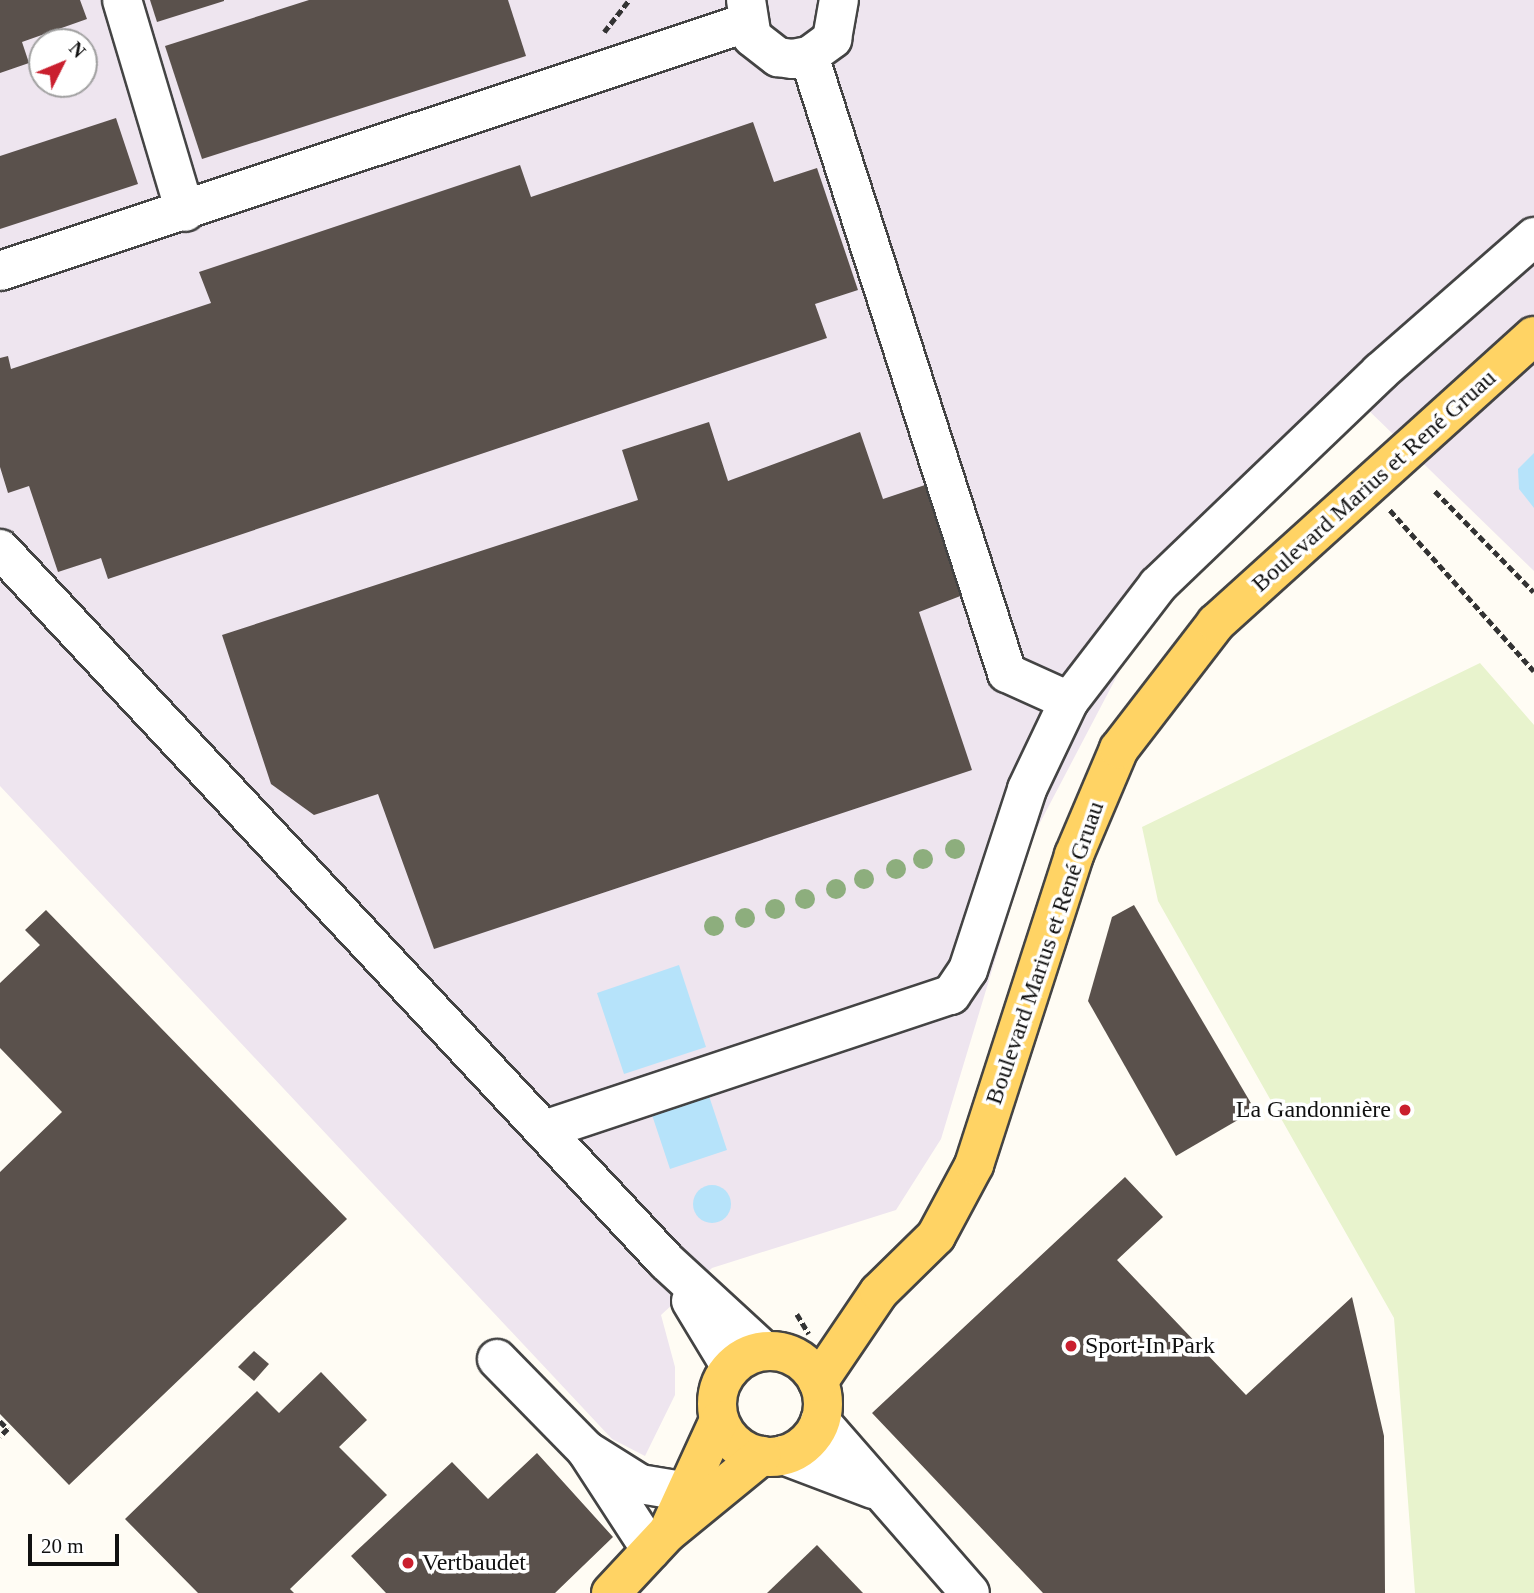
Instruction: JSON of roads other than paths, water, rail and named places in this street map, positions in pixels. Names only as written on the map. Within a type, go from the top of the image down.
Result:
[{"type":"main road","name":"Boulevard Marius et René Gruau","points":[[818,1382],[879,1292],[936,1236],[974,1165],[1074,855],[1134,728],[1216,623],[1534,336]]},
{"type":"main road","name":"Boulevard Marius et René Gruau","points":[[760,1357],[879,1292]]},
{"type":"main road","points":[[611,1593],[659,1542],[772,1456],[806,1443],[820,1421],[818,1382],[760,1357],[718,1392],[719,1420],[688,1492],[659,1542]]},
{"type":"main road","points":[[719,1420],[743,1450],[772,1456]]},
{"type":"lane","points":[[122,0],[185,212]]},
{"type":"lane","points":[[0,271],[185,212],[746,11],[770,53],[809,57],[832,39],[839,0]]},
{"type":"lane","points":[[809,57],[1007,673],[1069,701]]},
{"type":"lane","points":[[544,1130],[951,995],[968,970],[1027,789],[1069,701],[1158,586],[1380,372],[1534,237]]},
{"type":"lane","points":[[0,549],[666,1261],[760,1357]]},
{"type":"lane","points":[[497,1359],[586,1450],[659,1542]]},
{"type":"lane","points":[[820,1421],[837,1434],[873,1489],[970,1593]]},
{"type":"lane","points":[[586,1450],[640,1484],[688,1492]]},
{"type":"lane","points":[[772,1456],[873,1489]]},
{"type":"water","points":[[1534,453],[1534,508],[1519,489],[1518,469]]},
{"type":"water","points":[[679,965],[706,1047],[624,1074],[597,993]]},
{"type":"water","points":[[708,1093],[727,1150],[670,1169],[651,1112]]},
{"type":"water","points":[[712,1185],[725,1191],[731,1204],[725,1217],[712,1223],[699,1217],[693,1204],[699,1191]]},
{"type":"place","name":"La Gandonnière","points":[[1405,1110]]},
{"type":"place","name":"Sport-In Park","points":[[1071,1346]]},
{"type":"place","name":"Vertbaudet","points":[[408,1563]]}]
